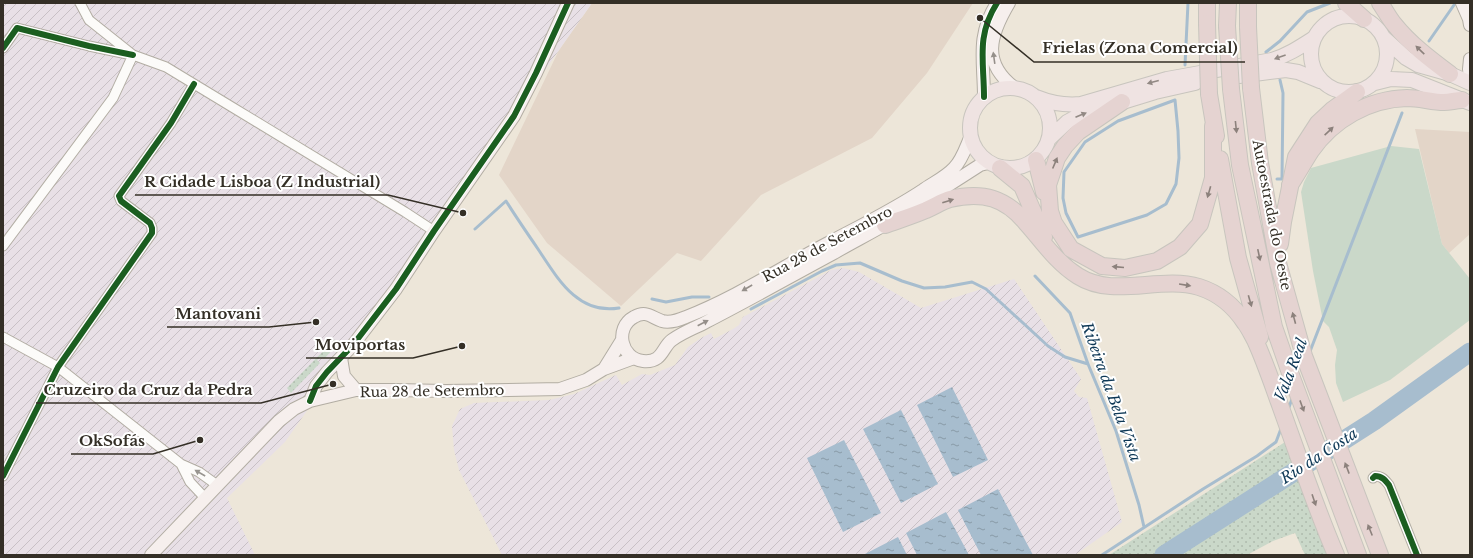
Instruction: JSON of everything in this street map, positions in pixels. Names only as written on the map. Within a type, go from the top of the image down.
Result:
[{"type":"highway","points":[[1207,3],[1209,94],[1213,126],[1238,258],[1259,332],[1264,360]]},
{"type":"highway","name":"Autoestrada do Oeste","points":[[1228,3],[1227,26],[1231,88],[1240,164],[1274,327],[1358,555]]},
{"type":"highway","name":"Autoestrada do Oeste","points":[[1248,3],[1251,88],[1260,163],[1278,263],[1304,356],[1380,555]]},
{"type":"highway","points":[[1346,3],[1364,19]]},
{"type":"highway","points":[[1380,3],[1393,24],[1425,56],[1450,74]]},
{"type":"highway","points":[[1278,263],[1283,222],[1296,158],[1318,123],[1332,110],[1357,92]]},
{"type":"highway","points":[[1290,185],[1312,150],[1328,132],[1343,119],[1362,108],[1380,102],[1407,98],[1445,102],[1466,101]]},
{"type":"highway","points":[[1050,211],[1048,185],[1052,170],[1061,152],[1078,132],[1122,102]]},
{"type":"highway","points":[[1036,160],[1054,223],[1071,249],[1102,266],[1125,268],[1157,261],[1180,247],[1200,224],[1213,178],[1213,126]]},
{"type":"highway","points":[[994,165],[1022,186],[1050,251]]},
{"type":"highway","points":[[885,225],[908,218],[950,199],[980,196],[1005,203],[1017,212],[1063,265],[1079,277],[1101,285],[1121,287],[1146,284],[1181,283],[1199,287],[1217,295],[1235,309],[1246,324],[1264,360],[1322,522],[1336,555]]},
{"type":"main road","points":[[310,401],[316,386],[341,358],[396,289],[434,231],[514,116],[536,73],[568,3]]},
{"type":"main road","points":[[984,97],[982,56],[983,37],[987,22],[997,3]]},
{"type":"main road","points":[[1009,3],[997,25],[992,46],[994,65],[1006,81],[1015,88]]},
{"type":"main road","points":[[1462,3],[1470,25]]},
{"type":"main road","points":[[1320,81],[1314,71],[1311,60],[1310,49],[1314,38],[1320,28],[1330,21],[1341,16],[1353,16],[1364,19],[1372,24],[1379,30],[1384,38],[1406,58],[1418,65],[1450,74],[1470,83]]},
{"type":"main road","points":[[1314,38],[1283,57],[1167,79],[1081,104],[1054,104],[1036,97],[1026,91],[1015,88],[1004,88],[993,91],[976,105],[971,115],[969,127],[970,138],[977,152],[994,165],[1012,169],[1025,166],[1036,160],[1044,150],[1050,138],[1067,122],[1080,115],[1122,102],[1196,83],[1277,70],[1286,70],[1298,72],[1320,81],[1331,89],[1337,91],[1344,93],[1357,92],[1367,89],[1383,74],[1387,62],[1387,50],[1384,38]]},
{"type":"main road","points":[[1470,59],[1468,69],[1470,77]]},
{"type":"main road","points":[[1375,83],[1391,79],[1412,80],[1466,101]]},
{"type":"main road","points":[[1036,97],[1048,116],[1050,138]]},
{"type":"main road","name":"Rua 28 de Setembro","points":[[604,369],[622,340],[623,331],[626,324],[633,317],[642,314],[652,315],[662,321],[672,321],[727,299],[830,242],[871,222],[906,201],[956,166],[970,138]]},
{"type":"main road","name":"Rua 28 de Setembro","points":[[151,555],[279,421],[310,401],[356,390],[446,391],[560,389],[586,380],[604,369],[634,358],[643,361],[652,360],[660,356],[666,349],[669,342],[683,333],[731,309],[885,225],[975,168],[994,165]]},
{"type":"main road","points":[[662,321],[668,330],[669,342]]},
{"type":"main road","points":[[622,340],[626,350],[634,358]]},
{"type":"main road","points":[[341,358],[344,376],[356,390]]},
{"type":"street","points":[[80,3],[89,20],[133,55]]},
{"type":"street","points":[[3,48],[17,28],[89,46],[133,55],[166,68],[434,231]]},
{"type":"street","points":[[3,246],[112,98],[133,55]]},
{"type":"street","points":[[3,476],[58,367],[152,233],[150,223],[121,201],[119,196],[171,123],[194,84]]},
{"type":"street","points":[[3,337],[58,367],[181,464],[199,472],[217,485]]},
{"type":"street","points":[[181,464],[190,482],[205,498]]},
{"type":"street","points":[[1373,478],[1375,476],[1379,476],[1384,478],[1389,485],[1417,555]]},
{"type":"shaded area","points":[[3,3],[592,3],[285,442],[227,498],[255,555],[3,555]]},
{"type":"shaded area","points":[[592,3],[973,3],[927,73],[872,138],[761,195],[701,261],[677,253],[621,306],[547,243],[499,175],[559,50]]},
{"type":"shaded area","points":[[1415,129],[1470,132],[1470,234],[1449,253],[1442,244]]},
{"type":"shaded area","points":[[843,268],[859,272],[921,308],[1014,279],[1081,379],[1074,391],[1079,397],[1087,398],[1122,522],[1075,555],[502,555],[459,470],[454,450],[452,426],[460,409],[474,403],[549,400],[574,394],[616,375],[622,385],[642,374],[650,375],[675,365],[688,347],[701,338],[711,333],[714,339],[739,325],[743,317],[831,270]]},
{"type":"green space","points":[[1391,146],[1419,149],[1442,244],[1470,279],[1470,320],[1390,380],[1343,402],[1336,383],[1335,365],[1337,350],[1329,327],[1323,321],[1313,271],[1301,192],[1311,168]]},
{"type":"green space","points":[[335,339],[336,346],[324,359],[321,357],[317,360],[320,363],[291,393],[287,388]]},
{"type":"green space","points":[[1285,442],[1330,555],[1305,555],[1295,533],[1273,541],[1247,555],[1109,555]]},
{"type":"water","points":[[952,387],[988,460],[953,477],[917,405]]},
{"type":"water","points":[[901,410],[938,484],[901,503],[863,429]]},
{"type":"water","points":[[844,440],[881,513],[843,532],[807,458]]},
{"type":"water","points":[[998,489],[1033,555],[981,555],[958,510]]},
{"type":"water","points":[[946,512],[969,555],[917,555],[906,533]]},
{"type":"water","points":[[898,537],[907,555],[863,555]]},
{"type":"waterway","name":"Ribeira da Bela Vista","points":[[1185,65],[1188,3]]},
{"type":"waterway","points":[[1266,52],[1280,41],[1307,12],[1330,3]]},
{"type":"waterway","name":"Vala Real","points":[[1429,41],[1454,5]]},
{"type":"waterway","points":[[1277,179],[1282,179],[1283,93],[1280,80]]},
{"type":"waterway","name":"Ribeira da Bela Vista","points":[[1175,100],[1179,158],[1176,184],[1166,204],[1147,215],[1078,237],[1066,213],[1063,198],[1064,172],[1085,142],[1118,121],[1175,100]]},
{"type":"waterway","name":"Vala Real","points":[[1309,354],[1402,113]]},
{"type":"waterway","points":[[475,229],[506,201],[553,272],[571,292],[592,306],[605,309],[619,308]]},
{"type":"waterway","points":[[751,309],[836,265],[860,263],[902,281],[924,288],[945,287],[972,282],[986,289],[1048,346],[1065,357],[1088,364]]},
{"type":"waterway","name":"Ribeira da Bela Vista","points":[[1035,276],[1070,313],[1088,364],[1116,431],[1139,505],[1144,527]]},
{"type":"waterway","points":[[652,299],[666,302],[692,297],[709,297]]},
{"type":"waterway","name":"Rio da Costa","points":[[1164,555],[1374,421],[1470,352]]},
{"type":"waterway","name":"Vala Real","points":[[1288,410],[1293,396]]},
{"type":"waterway","name":"Vala Real","points":[[1102,555],[1203,489],[1257,456],[1276,442],[1282,426]]},
{"type":"cycle path","points":[[310,401],[316,386],[327,372],[353,345],[396,289],[434,231],[514,116],[536,73],[568,3]]},
{"type":"cycle path","points":[[984,97],[984,38],[990,15],[997,3]]},
{"type":"cycle path","points":[[3,48],[17,28],[89,46],[133,55]]},
{"type":"cycle path","points":[[3,476],[58,367],[152,233],[150,223],[121,201],[119,196],[171,123],[194,84]]},
{"type":"cycle path","points":[[1373,478],[1375,476],[1380,477],[1389,485],[1417,555]]},
{"type":"place","name":"Frielas (Zona Comercial)","points":[[980,18]]},
{"type":"place","name":"R Cidade Lisboa (Z Industrial)","points":[[463,213]]},
{"type":"place","name":"Mantovani","points":[[316,322]]},
{"type":"place","name":"Moviportas","points":[[462,346]]},
{"type":"place","name":"Cruzeiro da Cruz da Pedra","points":[[333,384]]},
{"type":"place","name":"OkSofás","points":[[200,440]]}]
